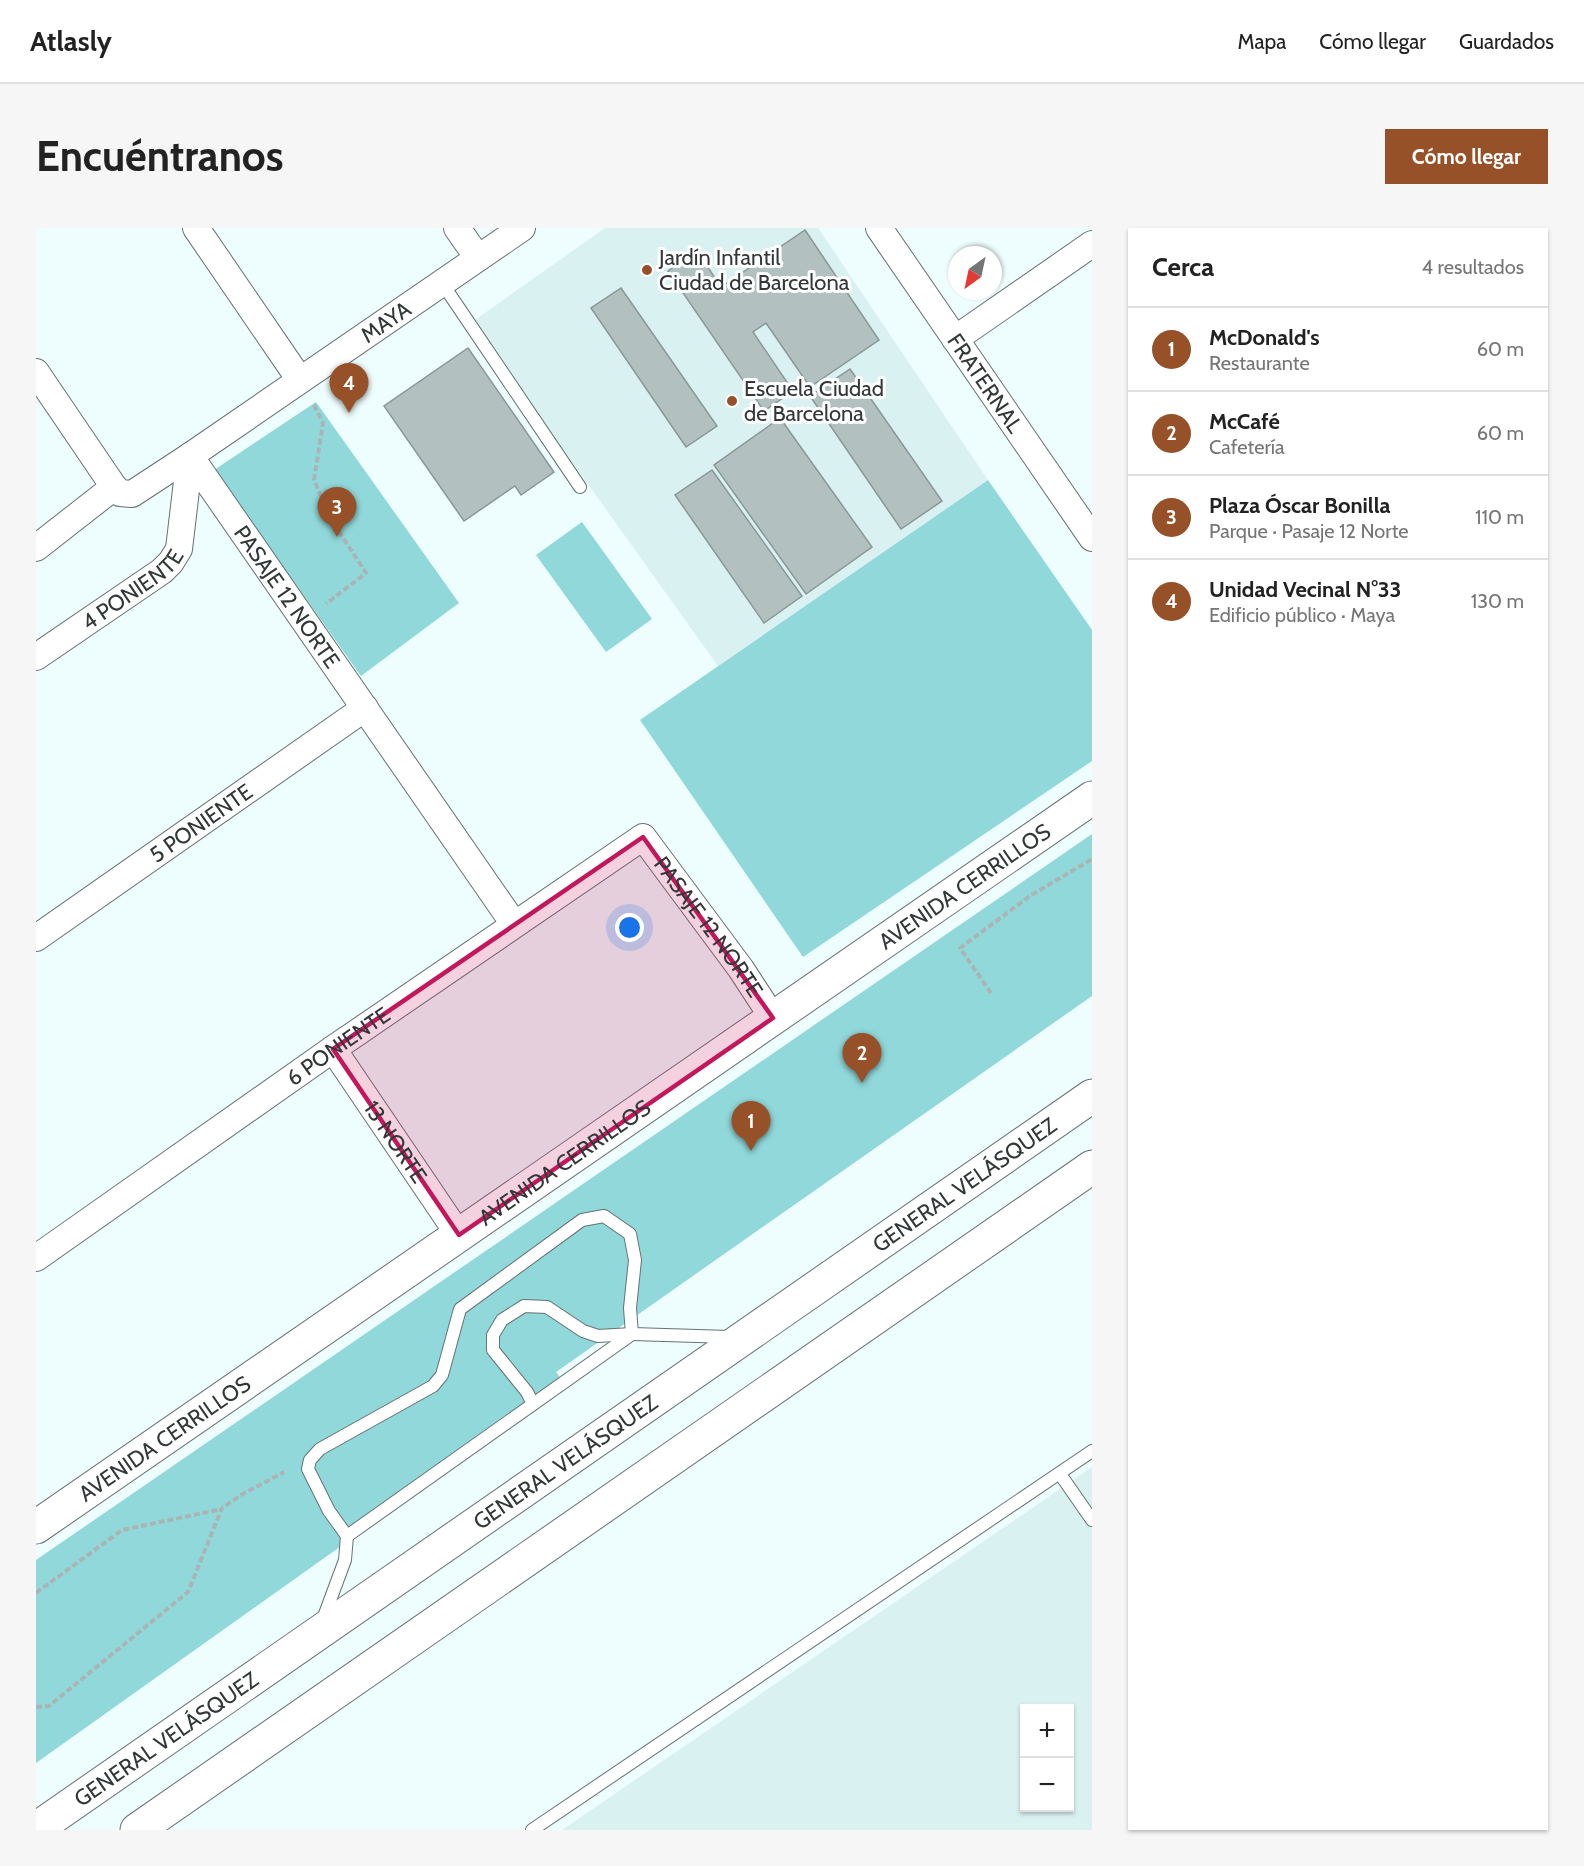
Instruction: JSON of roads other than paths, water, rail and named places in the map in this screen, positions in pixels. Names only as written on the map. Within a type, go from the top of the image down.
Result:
[{"type":"main road","name":"AVENIDA CERRILLOS","points":[[36,1527],[1092,798]]},
{"type":"main road","name":"GENERAL VELÁSQUEZ","points":[[36,1829],[1092,1096]]},
{"type":"main road","points":[[137,1830],[1092,1167]]},
{"type":"street","points":[[195,228],[300,380]]},
{"type":"street","points":[[457,228],[478,258]]},
{"type":"street","name":"MAYA","points":[[190,456],[522,228]]},
{"type":"street","name":"FRATERNAL","points":[[879,228],[1091,536]]},
{"type":"street","points":[[955,339],[1092,244]]},
{"type":"street","points":[[36,372],[120,493],[132,494],[190,456]]},
{"type":"street","name":"PASAJE 12 NORTE","points":[[190,456],[514,924]]},
{"type":"street","name":"4 PONIENTE","points":[[36,657],[162,571],[171,562],[179,549],[190,456]]},
{"type":"street","points":[[36,548],[114,487]]},
{"type":"street","name":"5 PONIENTE","points":[[36,938],[365,708]]},
{"type":"street","name":"PASAJE 12 NORTE","points":[[643,837],[741,969],[773,1018]]},
{"type":"street","name":"6 PONIENTE","points":[[36,1258],[333,1049],[643,837]]},
{"type":"street","name":"13 NORTE","points":[[333,1049],[459,1235]]},
{"type":"lane","points":[[442,283],[580,487]]},
{"type":"lane","points":[[318,1633],[345,1560],[347,1536],[329,1511],[308,1469],[310,1460],[320,1449],[433,1386],[442,1375],[460,1309],[582,1220],[604,1216],[630,1234],[635,1260],[630,1308],[632,1334]]},
{"type":"lane","points":[[533,1404],[527,1392],[493,1350],[493,1335],[502,1320],[524,1306],[547,1307],[583,1331],[598,1336],[632,1334],[743,1338]]},
{"type":"lane","points":[[347,1536],[632,1334]]},
{"type":"lane","points":[[532,1830],[1092,1451]]},
{"type":"lane","points":[[1060,1474],[1092,1520]]},
{"type":"place","name":"Jardín Infantil Ciudad de Barcelona","points":[[647,270]]},
{"type":"place","name":"Escuela Ciudad de Barcelona","points":[[732,401]]},
{"type":"place","name":"Unidad Vecinal N°33","points":[[349,413]]},
{"type":"place","name":"Plaza Óscar Bonilla","points":[[337,537]]},
{"type":"place","name":"McCafé","points":[[862,1083]]},
{"type":"place","name":"McDonald's","points":[[751,1151]]}]
